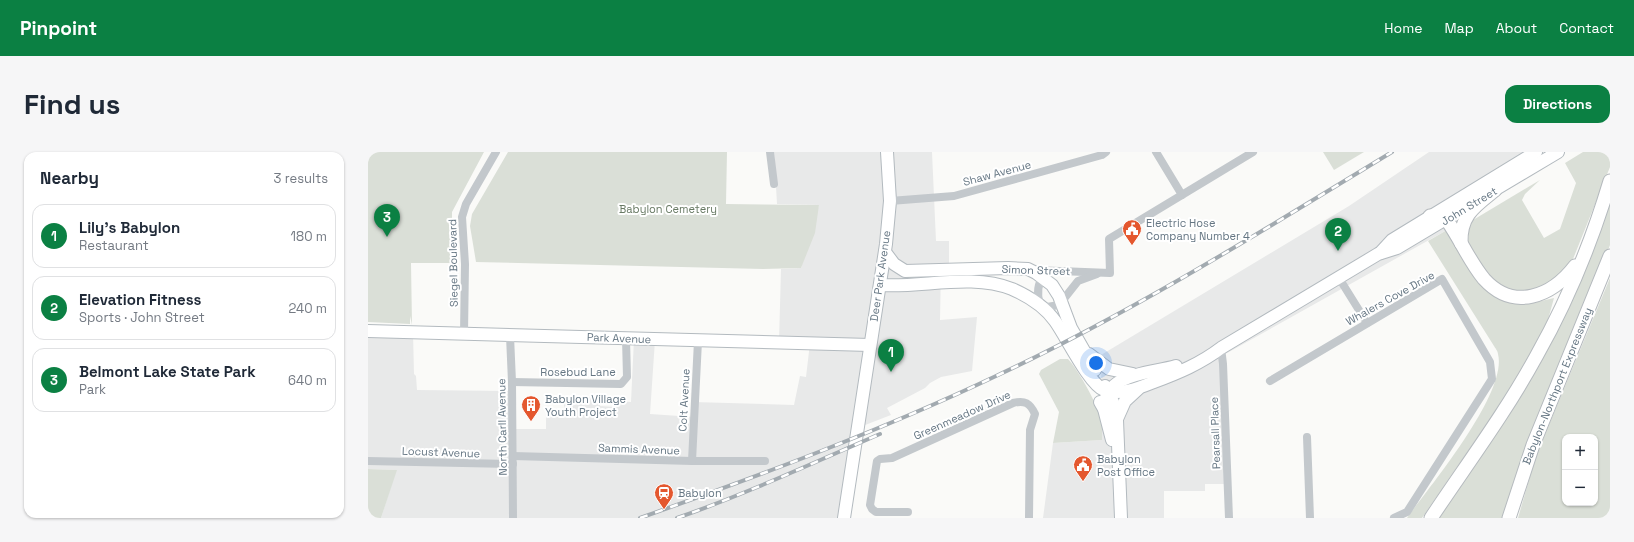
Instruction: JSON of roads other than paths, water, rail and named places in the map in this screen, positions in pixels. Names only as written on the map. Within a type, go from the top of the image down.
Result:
[{"type":"main road","name":"Deer Park Avenue","points":[[844,518],[885,252],[890,201],[888,152]]},
{"type":"main road","name":"John Street","points":[[1108,391],[1120,392],[1143,386],[1201,362],[1221,348],[1378,254],[1392,240],[1536,152]]},
{"type":"main road","name":"John Street","points":[[1378,254],[1397,248],[1558,152]]},
{"type":"main road","points":[[1431,518],[1498,420],[1528,370],[1556,318],[1584,253],[1610,181]]},
{"type":"main road","points":[[1461,243],[1461,229],[1467,215],[1474,207],[1495,190]]},
{"type":"main road","points":[[1430,216],[1446,219],[1481,274],[1490,284],[1505,293],[1521,297],[1537,295],[1557,286],[1584,253]]},
{"type":"main road","name":"Simon Street","points":[[885,252],[894,264],[905,271],[1008,268],[1046,274]]},
{"type":"main road","name":"Babylon-Northport Expressway","points":[[1509,518],[1533,445],[1610,256]]},
{"type":"main road","name":"Simon Street","points":[[881,282],[942,275],[961,270]]},
{"type":"main road","points":[[1046,274],[1062,303],[1071,328],[1108,391],[1117,420],[1121,518]]},
{"type":"main road","name":"Simon Street","points":[[881,282],[974,282],[999,285],[1023,295],[1040,306]]},
{"type":"main road","points":[[1040,306],[1055,320],[1084,367],[1098,386],[1108,391]]},
{"type":"main road","name":"Park Avenue","points":[[368,331],[510,336],[870,344]]},
{"type":"main road","name":"John Street","points":[[1108,391],[1118,381],[1175,366],[1221,348]]},
{"type":"main road","name":"John Street","points":[[1084,349],[1099,363],[1109,369],[1138,375]]},
{"type":"main road","points":[[1084,367],[1104,409],[1111,434],[1118,472]]},
{"type":"main road","name":"John Street","points":[[1117,420],[1125,400],[1143,386]]},
{"type":"main road","points":[[1104,409],[1108,391]]},
{"type":"street","name":"Siegel Boulevard","points":[[464,334],[465,264],[462,217],[466,204],[496,152]]},
{"type":"street","points":[[770,152],[774,184]]},
{"type":"street","name":"Shaw Avenue","points":[[890,201],[954,196],[1102,155],[1106,152]]},
{"type":"street","points":[[1156,152],[1182,195],[1253,152]]},
{"type":"street","name":"Simon Street","points":[[1046,274],[1088,271],[1097,274],[1110,273],[1109,239],[1182,195]]},
{"type":"street","points":[[1046,274],[1038,293],[1040,306],[1053,307],[1062,303],[1078,281],[1097,274]]},
{"type":"street","points":[[1339,278],[1367,323]]},
{"type":"street","name":"Whalers Cove Drive","points":[[1270,381],[1442,280],[1490,362],[1492,379],[1408,512],[1394,518]]},
{"type":"street","name":"North Carll Avenue","points":[[510,336],[512,382],[513,518]]},
{"type":"street","name":"Rosebud Lane","points":[[512,382],[621,384],[627,377],[626,339]]},
{"type":"street","name":"Colt Avenue","points":[[692,461],[698,340]]},
{"type":"street","name":"Pearsall Place","points":[[1221,348],[1223,364],[1229,518]]},
{"type":"street","name":"Greenmeadow Drive","points":[[908,512],[876,512],[872,509],[870,505],[877,461],[880,459],[892,458],[1013,403],[1024,402],[1028,403],[1035,414],[1030,430],[1029,518]]},
{"type":"street","points":[[1307,437],[1310,518]]},
{"type":"street","name":"Sammis Avenue","points":[[513,460],[765,461]]},
{"type":"street","name":"Locust Avenue","points":[[368,461],[513,460]]},
{"type":"railway","points":[[640,518],[820,452],[996,376],[1097,325],[1197,270],[1392,152]]},
{"type":"railway","points":[[677,518],[754,489],[880,434]]},
{"type":"place","name":"Belmont Lake State Park","points":[[387,237]]},
{"type":"place","name":"Electric Hose Company Number 4","points":[[1132,246]]},
{"type":"place","name":"Elevation Fitness","points":[[1338,251]]},
{"type":"place","name":"Lily's Babylon","points":[[891,372]]},
{"type":"place","name":"Babylon Village Youth Project","points":[[531,422]]},
{"type":"place","name":"Babylon Post Office","points":[[1083,482]]},
{"type":"place","name":"Babylon","points":[[664,510]]},
{"type":"park label","name":"Babylon Cemetery","points":[[668,209]]}]
